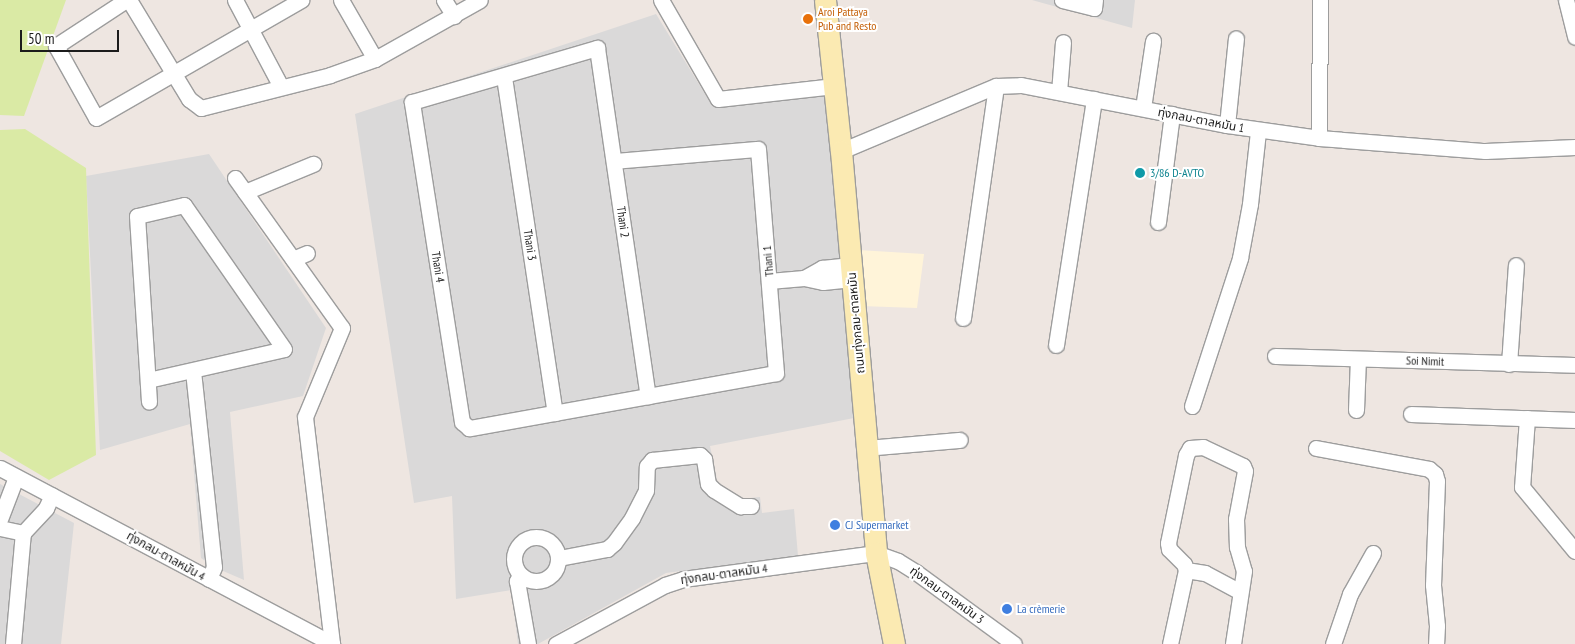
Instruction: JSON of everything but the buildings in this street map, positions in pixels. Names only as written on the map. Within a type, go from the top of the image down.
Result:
[{"type":"street","points":[[301,0],[174,75],[96,118],[56,46],[128,0],[174,75],[189,99],[200,108],[330,75],[375,59],[480,0]]},
{"type":"street","points":[[235,0],[281,87]]},
{"type":"street","points":[[341,0],[375,59]]},
{"type":"street","points":[[444,0],[454,16]]},
{"type":"street","points":[[661,0],[718,99],[834,86]]},
{"type":"street","name":"ถนนทุ่งกลม-ตาลหมัน","points":[[825,0],[841,151],[876,553],[894,644]]},
{"type":"street","points":[[1062,0],[1094,8],[1095,0]]},
{"type":"street","points":[[1320,0],[1320,138]]},
{"type":"street","points":[[1566,0],[1575,37]]},
{"type":"street","points":[[1227,126],[1236,38]]},
{"type":"street","points":[[1143,108],[1153,41]]},
{"type":"street","points":[[1059,92],[1063,42]]},
{"type":"street","name":"Thani 2","points":[[504,77],[598,48],[648,396]]},
{"type":"street","name":"Thani 4","points":[[504,77],[412,102],[462,422],[469,428],[555,413]]},
{"type":"street","name":"Thani 3","points":[[504,77],[555,413]]},
{"type":"street","name":"ทุ่งกลม-ตาลหมัน 1","points":[[841,151],[996,86],[1021,85],[1227,126],[1320,138],[1485,151],[1575,147]]},
{"type":"street","points":[[963,318],[996,86]]},
{"type":"street","points":[[1056,345],[1094,99]]},
{"type":"street","points":[[1158,222],[1172,114]]},
{"type":"street","points":[[1192,406],[1240,258],[1250,204],[1258,131]]},
{"type":"street","name":"Thani 1","points":[[614,161],[758,149],[776,373],[648,396]]},
{"type":"street","points":[[245,192],[313,164]]},
{"type":"street","points":[[235,178],[342,328],[305,417],[332,644]]},
{"type":"street","points":[[148,380],[284,349],[184,205],[138,216],[149,402]]},
{"type":"street","points":[[293,259],[307,253]]},
{"type":"street","points":[[1509,364],[1516,264]]},
{"type":"street","points":[[769,282],[804,278],[823,282],[852,272]]},
{"type":"street","name":"Soi Nimit","points":[[1275,356],[1575,365]]},
{"type":"street","points":[[1356,410],[1358,359]]},
{"type":"street","points":[[193,371],[214,567],[209,579]]},
{"type":"street","points":[[555,413],[648,396]]},
{"type":"street","points":[[1411,414],[1575,420]]},
{"type":"street","points":[[1527,418],[1522,487],[1575,551]]},
{"type":"street","points":[[866,448],[960,440]]},
{"type":"street","points":[[1170,644],[1186,570],[1184,564],[1169,549],[1168,543],[1186,455],[1190,448],[1203,446],[1243,466],[1245,471],[1236,519],[1237,547],[1244,571],[1233,644]]},
{"type":"street","points":[[1316,448],[1429,469],[1435,474],[1437,481],[1433,585],[1437,626],[1436,644]]},
{"type":"street","points":[[558,558],[607,549],[614,543],[632,518],[646,490],[647,466],[652,460],[700,455],[704,459],[708,484],[714,490],[740,506],[751,506]]},
{"type":"street","name":"ทุ่งกลม-ตาลหมัน 4","points":[[0,468],[332,644]]},
{"type":"street","points":[[0,519],[16,477]]},
{"type":"street","points":[[13,644],[23,533],[46,508],[52,495]]},
{"type":"street","points":[[0,528],[23,533]]},
{"type":"street","points":[[542,538],[550,542],[558,558],[553,574],[546,580],[537,582],[527,580],[520,575],[514,560],[519,544],[526,539],[542,538]]},
{"type":"street","name":"ทุ่งกลม-ตาลหมัน 4","points":[[556,644],[665,585],[683,579],[876,553]]},
{"type":"street","name":"ทุ่งกลม-ตาลหมัน 3","points":[[876,553],[898,561],[917,573],[1014,644]]},
{"type":"street","points":[[1333,644],[1350,594],[1373,553]]},
{"type":"street","points":[[1186,570],[1205,573],[1240,592]]},
{"type":"street","points":[[520,575],[517,581],[528,644]]},
{"type":"shaded area","points":[[1032,0],[1135,0],[1132,28]]},
{"type":"shaded area","points":[[656,14],[713,107],[826,96],[854,418],[710,446],[718,484],[739,499],[760,497],[762,513],[794,509],[798,556],[666,573],[538,644],[518,644],[511,590],[456,599],[452,496],[414,503],[355,114]]},
{"type":"shaded area","points":[[209,154],[326,328],[303,396],[230,412],[244,580],[214,567],[201,558],[190,424],[100,450],[86,176]]},
{"type":"shaded area","points":[[858,250],[924,254],[917,308],[861,306]]},
{"type":"shaded area","points":[[0,484],[74,523],[61,644],[0,644]]},
{"type":"green space","points":[[0,0],[66,0],[24,116],[0,115]]},
{"type":"green space","points":[[25,129],[86,168],[96,455],[49,480],[0,451],[0,130]]},
{"type":"place","name":"Aroi Pattaya Pub and Resto","points":[[808,19]]},
{"type":"place","name":"3/86 D-AVTO","points":[[1140,173]]},
{"type":"place","name":"CJ Supermarket","points":[[835,525]]},
{"type":"place","name":"La crèmerie","points":[[1007,609]]}]
